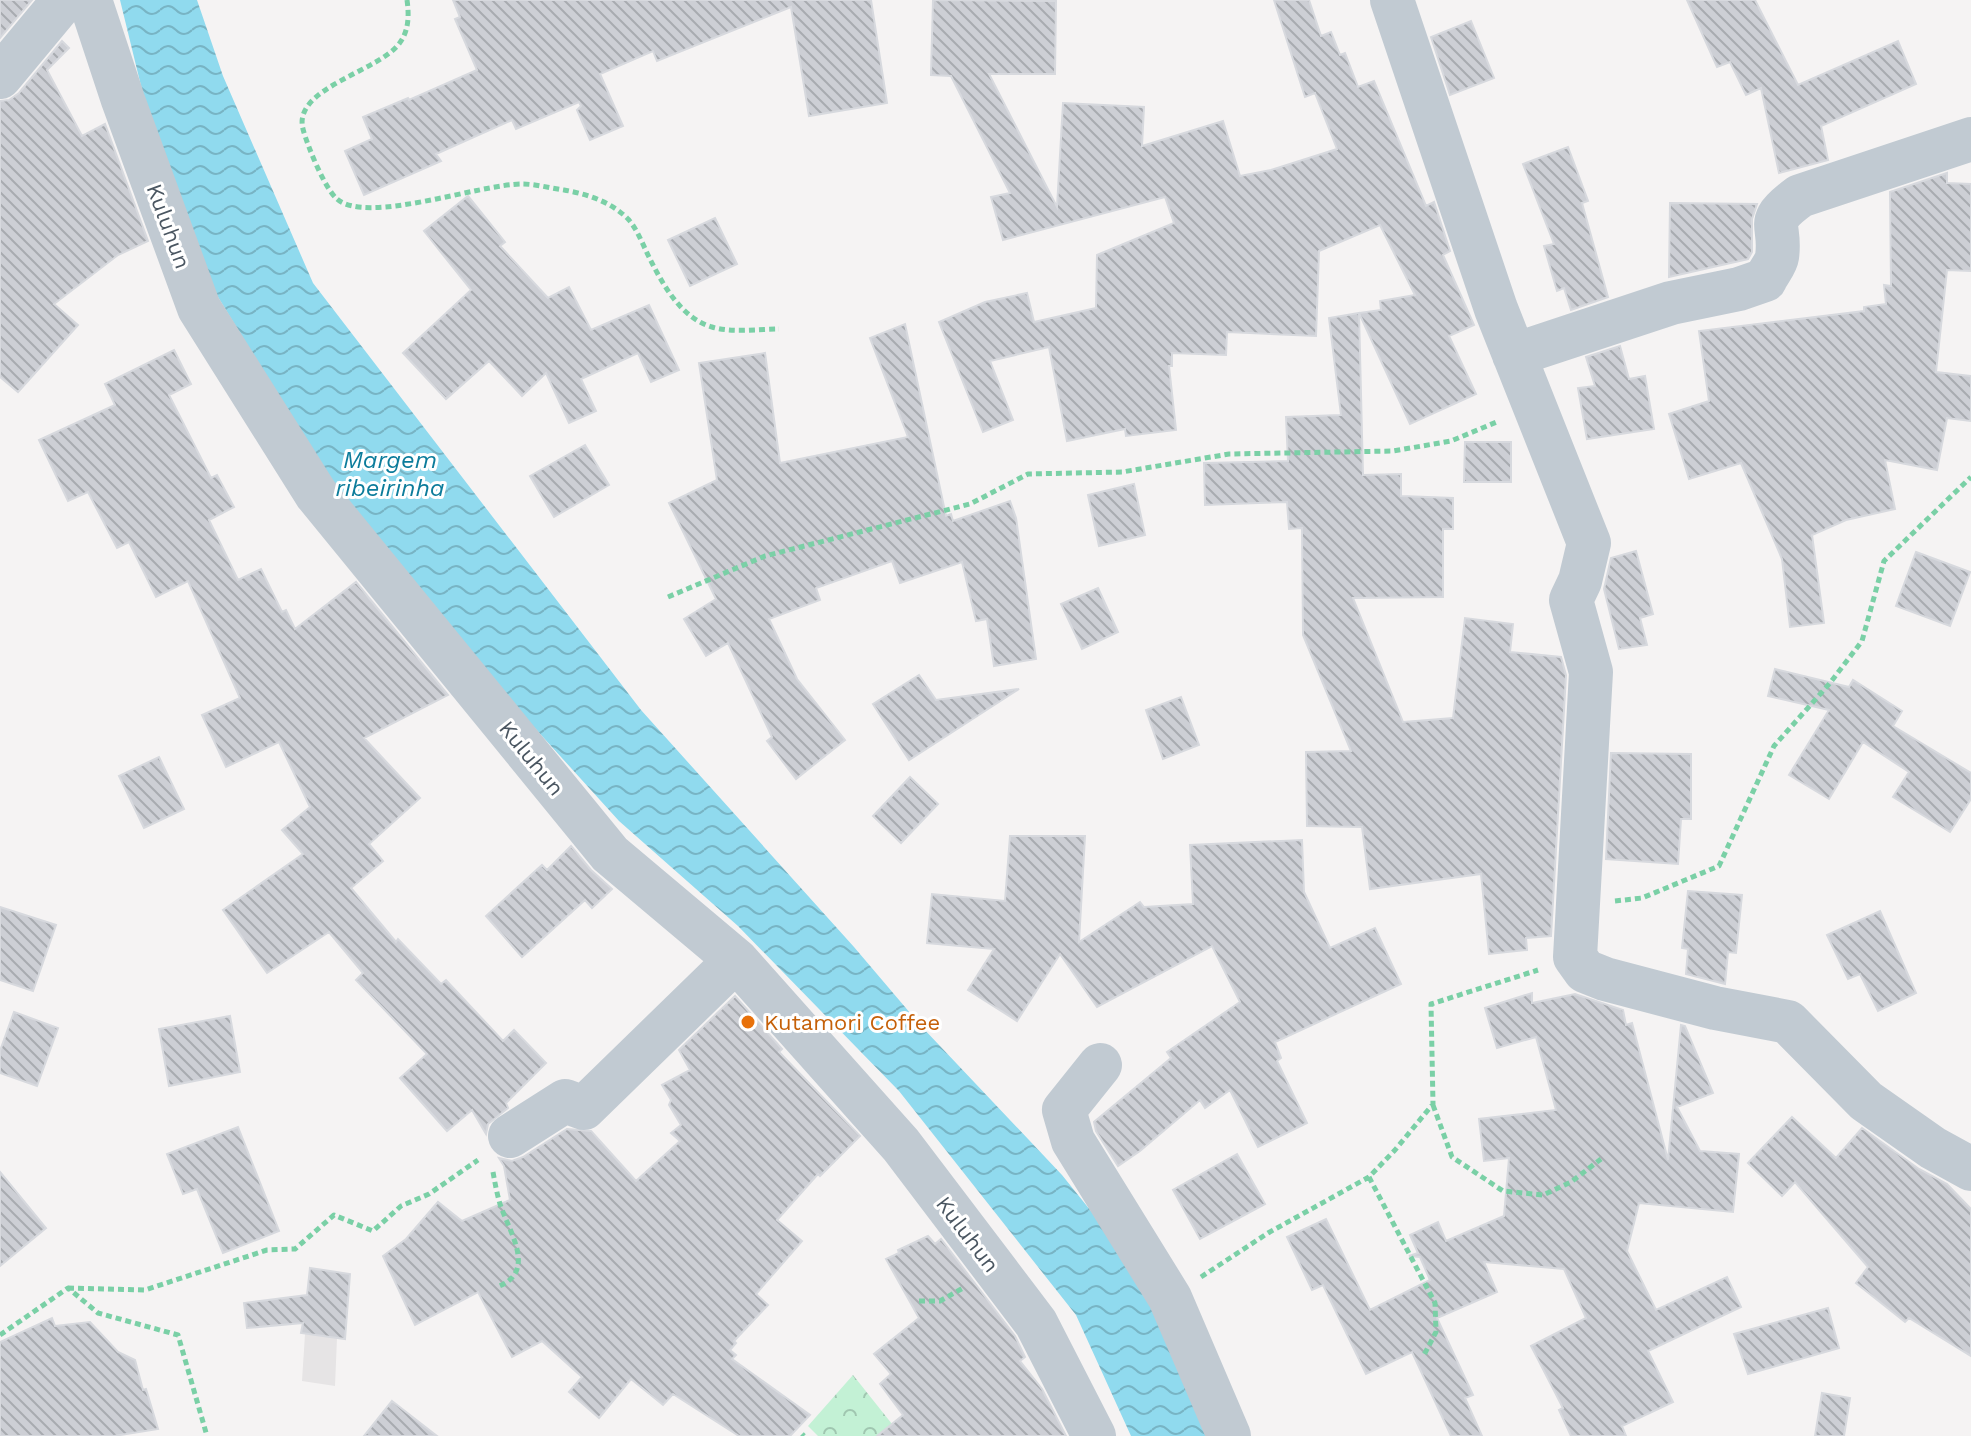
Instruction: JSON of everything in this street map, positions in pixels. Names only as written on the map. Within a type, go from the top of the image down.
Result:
[{"type":"street","points":[[0,77],[64,0]]},
{"type":"street","name":"Kuluhun","points":[[90,0],[199,308],[316,494],[610,854],[736,960],[901,1145],[1036,1323],[1094,1436]]},
{"type":"street","points":[[1392,0],[1496,309],[1589,543],[1580,581],[1571,600],[1591,672],[1575,957],[1585,971],[1605,979],[1715,1008],[1788,1022],[1866,1101],[1933,1148],[1971,1169]]},
{"type":"street","points":[[1514,355],[1671,303],[1739,289],[1765,280],[1777,258],[1774,223],[1784,207],[1800,196],[1971,139]]},
{"type":"street","points":[[500,1144],[565,1101],[584,1108],[736,960]]},
{"type":"street","points":[[1100,1065],[1064,1110],[1073,1141],[1170,1298],[1229,1436]]},
{"type":"path","points":[[407,0],[408,23],[401,42],[390,53],[316,96],[305,106],[303,128],[336,199],[362,209],[381,209],[488,187],[523,184],[597,198],[629,220],[667,288],[683,310],[698,322],[716,329],[779,329]]},
{"type":"path","points":[[668,597],[765,556],[970,504],[1028,474],[1122,472],[1229,454],[1393,451],[1451,441],[1533,407]]},
{"type":"path","points":[[1578,905],[1642,898],[1719,866],[1774,746],[1830,683],[1862,641],[1884,561],[1971,477]]},
{"type":"path","points":[[1575,957],[1431,1004],[1433,1104],[1452,1157],[1503,1191],[1543,1195],[1571,1182],[1601,1159]]},
{"type":"path","points":[[1170,1298],[1268,1233],[1369,1177],[1433,1104]]},
{"type":"path","points":[[497,1287],[509,1283],[518,1271],[520,1258],[499,1202],[500,1144]]},
{"type":"path","points":[[0,1335],[68,1288],[145,1290],[267,1250],[295,1249],[334,1215],[373,1231],[401,1206],[429,1194],[500,1144]]},
{"type":"path","points":[[1369,1177],[1435,1303],[1436,1332],[1424,1355]]},
{"type":"path","points":[[68,1288],[98,1313],[178,1335],[207,1436]]},
{"type":"shaded area","points":[[305,1334],[337,1338],[335,1386],[302,1381]]},
{"type":"green space","points":[[853,1375],[892,1424],[877,1436],[818,1436],[808,1426]]},
{"type":"water","name":"Margem ribeirinha","points":[[120,0],[197,0],[223,76],[313,283],[641,710],[922,1027],[1062,1175],[1127,1256],[1216,1436],[1131,1436],[1076,1315],[899,1091],[738,926],[619,821],[475,662],[341,498],[210,284],[143,94]]},
{"type":"building","points":[[0,0],[32,0],[0,38]]},
{"type":"building","points":[[453,0],[871,0],[887,103],[809,116],[791,7],[657,61],[653,51],[600,74],[623,126],[590,140],[577,110],[581,106],[579,102],[516,129],[512,120],[436,154],[441,161],[364,195],[345,151],[372,139],[363,117],[477,70],[455,19],[460,17]]},
{"type":"building","points":[[933,0],[1056,1],[1055,74],[989,74],[1057,207],[1063,103],[1144,107],[1142,146],[1223,121],[1240,176],[1271,170],[1337,149],[1315,93],[1305,97],[1274,0],[1309,0],[1321,36],[1331,32],[1340,55],[1345,53],[1358,87],[1374,81],[1426,206],[1434,202],[1450,251],[1443,255],[1474,325],[1449,336],[1476,394],[1410,424],[1359,313],[1381,310],[1380,301],[1415,295],[1380,225],[1319,251],[1316,336],[1227,332],[1226,355],[1172,353],[1172,366],[1169,366],[1176,430],[1126,436],[1125,429],[1067,441],[1049,347],[990,361],[1013,420],[983,432],[939,322],[985,302],[1027,293],[1034,322],[1096,308],[1097,255],[1174,223],[1165,197],[1003,240],[991,197],[1010,193],[951,76],[931,75]]},
{"type":"building","points":[[1687,0],[1755,0],[1798,85],[1898,41],[1916,84],[1821,126],[1828,160],[1779,173],[1761,88],[1746,95],[1730,62],[1717,67]]},
{"type":"building","points":[[1471,21],[1494,78],[1450,95],[1431,37]]},
{"type":"building","points":[[62,41],[69,48],[47,70],[82,136],[105,124],[148,241],[118,255],[54,304],[78,325],[18,392],[0,377],[0,101],[9,100],[19,93]]},
{"type":"building","points":[[1568,147],[1588,201],[1582,203],[1608,297],[1571,310],[1564,288],[1557,291],[1544,246],[1554,244],[1523,164]]},
{"type":"building","points":[[1947,173],[1947,183],[1971,184],[1971,271],[1947,270],[1936,372],[1971,376],[1971,421],[1947,418],[1937,470],[1885,460],[1895,509],[1846,520],[1812,535],[1824,623],[1790,627],[1782,559],[1741,463],[1689,479],[1669,414],[1709,401],[1699,331],[1864,311],[1864,307],[1886,304],[1884,285],[1891,286],[1890,192]]},
{"type":"building","points":[[468,196],[505,242],[500,246],[548,298],[569,287],[591,330],[649,305],[679,370],[651,382],[638,353],[581,379],[596,411],[569,423],[546,373],[522,396],[489,361],[446,399],[403,353],[471,290],[424,231]]},
{"type":"building","points":[[1670,203],[1757,204],[1752,219],[1752,252],[1748,259],[1669,277]]},
{"type":"building","points":[[715,218],[737,264],[690,286],[668,240]]},
{"type":"building","points":[[1359,313],[1363,475],[1401,474],[1401,496],[1453,498],[1453,529],[1443,529],[1443,597],[1353,598],[1403,722],[1453,718],[1465,618],[1513,624],[1510,652],[1561,657],[1566,675],[1551,936],[1526,938],[1527,950],[1489,954],[1481,874],[1370,889],[1362,827],[1307,826],[1306,752],[1351,751],[1303,635],[1302,528],[1289,529],[1287,502],[1205,505],[1204,463],[1288,461],[1286,417],[1341,415],[1329,318]]},
{"type":"building","points":[[905,324],[946,516],[951,514],[953,521],[1010,501],[1016,518],[1036,659],[994,666],[987,619],[976,621],[962,562],[900,583],[892,561],[816,588],[820,600],[769,619],[797,679],[845,740],[796,779],[767,741],[772,737],[728,643],[706,656],[684,619],[716,599],[669,503],[717,480],[699,363],[765,353],[780,463],[908,437],[870,338]]},
{"type":"building","points":[[1620,346],[1629,379],[1645,376],[1654,429],[1587,439],[1578,388],[1595,386],[1586,357]]},
{"type":"building","points":[[174,350],[191,384],[169,395],[211,478],[217,475],[234,507],[209,520],[238,580],[261,569],[282,612],[286,610],[295,629],[356,582],[448,695],[364,738],[420,798],[369,844],[383,861],[351,888],[396,942],[398,939],[441,984],[446,980],[503,1041],[514,1030],[546,1063],[506,1103],[508,1108],[488,1124],[486,1134],[472,1110],[447,1131],[400,1078],[427,1054],[356,980],[363,973],[329,932],[267,973],[223,910],[303,854],[282,830],[310,807],[279,742],[226,767],[202,715],[240,698],[188,581],[156,597],[129,542],[117,548],[88,492],[68,501],[39,440],[115,405],[105,384]]},
{"type":"building","points":[[1465,442],[1511,442],[1511,482],[1464,482]]},
{"type":"building","points":[[585,445],[609,485],[554,517],[530,476]]},
{"type":"building","points":[[1134,484],[1145,535],[1099,546],[1088,495]]},
{"type":"building","points":[[1636,551],[1653,614],[1640,618],[1647,645],[1619,649],[1604,589],[1611,558]]},
{"type":"building","points":[[1916,552],[1970,572],[1950,626],[1896,606]]},
{"type":"building","points":[[1098,588],[1118,632],[1082,649],[1061,604]]},
{"type":"building","points":[[1775,669],[1849,687],[1853,680],[1902,711],[1893,726],[1971,773],[1971,799],[1950,832],[1893,797],[1909,772],[1863,742],[1829,799],[1789,775],[1829,710],[1768,696]]},
{"type":"building","points":[[919,675],[936,700],[1019,689],[909,760],[873,704]]},
{"type":"building","points":[[1181,697],[1199,745],[1163,759],[1146,710]]},
{"type":"building","points":[[1611,753],[1691,754],[1691,819],[1681,819],[1678,864],[1606,859]]},
{"type":"building","points":[[159,757],[184,809],[144,828],[119,776]]},
{"type":"building","points":[[910,777],[938,804],[901,843],[873,816]]},
{"type":"building","points":[[1010,836],[1085,836],[1079,942],[1140,902],[1144,907],[1193,904],[1190,845],[1302,840],[1304,892],[1330,948],[1375,928],[1401,984],[1275,1042],[1281,1058],[1277,1061],[1307,1123],[1258,1147],[1230,1090],[1205,1108],[1200,1100],[1118,1166],[1096,1131],[1094,1122],[1171,1058],[1167,1052],[1240,1002],[1212,946],[1097,1007],[1060,954],[1017,1021],[968,990],[994,949],[927,943],[932,894],[1005,901]]},
{"type":"building","points":[[571,846],[612,889],[592,908],[585,900],[522,957],[486,916],[542,865],[547,870]]},
{"type":"building","points":[[1688,891],[1742,895],[1736,953],[1728,952],[1725,984],[1686,974],[1688,949],[1682,948]]},
{"type":"building","points":[[0,907],[56,925],[33,991],[0,980]]},
{"type":"building","points":[[1880,911],[1916,993],[1878,1011],[1860,974],[1848,979],[1827,935]]},
{"type":"building","points":[[1532,993],[1532,1003],[1575,994],[1623,1010],[1626,1025],[1632,1023],[1668,1160],[1681,1025],[1685,1026],[1713,1093],[1677,1107],[1700,1151],[1739,1154],[1733,1212],[1639,1203],[1627,1251],[1656,1310],[1727,1277],[1741,1307],[1648,1351],[1673,1402],[1622,1426],[1626,1436],[1571,1436],[1559,1410],[1563,1408],[1531,1346],[1586,1318],[1564,1269],[1484,1262],[1497,1292],[1437,1318],[1473,1395],[1465,1398],[1482,1436],[1451,1436],[1412,1352],[1366,1374],[1323,1285],[1312,1290],[1287,1237],[1326,1219],[1370,1310],[1430,1280],[1420,1257],[1409,1256],[1418,1253],[1410,1235],[1438,1222],[1446,1241],[1504,1216],[1509,1158],[1484,1161],[1479,1119],[1556,1110],[1536,1037],[1497,1048],[1485,1008]]},
{"type":"building","points":[[735,996],[782,1049],[779,1052],[860,1136],[820,1176],[818,1174],[777,1220],[802,1241],[756,1294],[768,1305],[734,1341],[736,1343],[730,1350],[736,1355],[732,1359],[810,1415],[790,1436],[739,1436],[673,1394],[663,1405],[631,1379],[599,1418],[569,1392],[582,1377],[542,1341],[512,1357],[478,1292],[415,1325],[383,1256],[406,1239],[438,1202],[462,1221],[510,1200],[504,1166],[499,1158],[512,1161],[523,1157],[567,1129],[591,1131],[636,1181],[680,1141],[671,1133],[681,1125],[662,1085],[690,1070],[679,1050]]},
{"type":"building","points":[[14,1012],[58,1028],[37,1086],[0,1073],[0,1051]]},
{"type":"building","points":[[230,1016],[240,1072],[169,1086],[159,1029]]},
{"type":"building","points":[[1792,1117],[1836,1158],[1862,1128],[1919,1169],[1947,1184],[1971,1209],[1971,1356],[1909,1318],[1905,1322],[1856,1283],[1868,1267],[1795,1182],[1782,1196],[1748,1163]]},
{"type":"building","points":[[238,1127],[279,1231],[223,1253],[197,1189],[183,1194],[167,1154]]},
{"type":"building","points":[[1237,1154],[1265,1204],[1200,1239],[1173,1190]]},
{"type":"building","points":[[0,1172],[46,1228],[0,1266]]},
{"type":"building","points":[[928,1236],[935,1244],[941,1239],[1015,1336],[1025,1357],[1020,1361],[1042,1389],[1066,1436],[877,1436],[903,1415],[880,1384],[891,1374],[874,1354],[919,1318],[886,1259]]},
{"type":"building","points":[[310,1268],[350,1274],[345,1339],[301,1333],[303,1323],[247,1328],[244,1303],[307,1295]]},
{"type":"building","points":[[1828,1308],[1839,1348],[1748,1374],[1734,1334]]},
{"type":"building","points":[[52,1318],[55,1326],[90,1322],[118,1352],[135,1360],[158,1429],[114,1436],[0,1436],[0,1342]]},
{"type":"building","points":[[1822,1393],[1850,1398],[1844,1436],[1815,1436]]},
{"type":"building","points":[[392,1401],[437,1436],[364,1436]]},
{"type":"place","name":"Kutamori Coffee","points":[[748,1022]]}]
